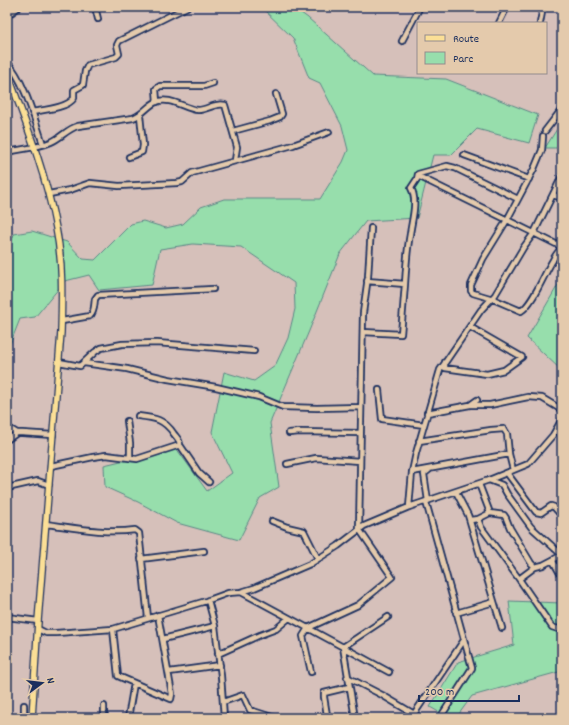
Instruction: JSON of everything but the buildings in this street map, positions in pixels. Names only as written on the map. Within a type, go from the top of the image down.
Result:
[{"type":"main road","points":[[7,72],[49,194],[57,230],[62,287],[62,321],[38,621],[32,718]]},
{"type":"street","points":[[7,16],[19,7]]},
{"type":"street","points":[[95,7],[98,18]]},
{"type":"street","points":[[32,112],[55,108],[72,101],[74,98],[74,90],[83,85],[85,71],[88,65],[116,56],[119,54],[117,45],[119,41],[187,7]]},
{"type":"street","points":[[402,41],[420,7]]},
{"type":"street","points":[[500,22],[507,7]]},
{"type":"street","points":[[540,22],[543,7]]},
{"type":"street","points":[[7,62],[16,72],[43,144]]},
{"type":"street","points":[[157,102],[157,87],[204,86],[213,82]]},
{"type":"street","points":[[233,131],[280,117],[282,114],[276,94]]},
{"type":"street","points":[[7,152],[34,147],[50,142],[70,129],[78,126],[119,120],[140,115],[157,102],[172,102],[197,110],[223,104],[226,107],[237,146],[235,160]]},
{"type":"street","points":[[545,130],[562,109]]},
{"type":"street","points":[[128,158],[142,152],[143,145],[140,115]]},
{"type":"street","points":[[49,194],[70,190],[90,183],[119,186],[182,182],[190,174],[235,160],[293,145],[329,132]]},
{"type":"street","points":[[418,176],[507,220],[534,233],[562,247],[552,260],[544,278],[524,310],[518,311],[493,299],[473,293],[470,288],[483,259],[507,220],[529,179],[542,150],[543,136]]},
{"type":"street","points":[[464,155],[529,179]]},
{"type":"street","points":[[363,332],[401,334],[410,234],[414,216],[414,194],[410,188],[417,179],[418,174],[447,166],[455,168],[518,199]]},
{"type":"street","points":[[409,507],[412,472],[419,441],[440,370],[481,310],[493,299],[523,248],[534,233],[562,176]]},
{"type":"street","points":[[7,178],[7,189]]},
{"type":"street","points":[[553,195],[562,198]]},
{"type":"street","points":[[311,672],[304,636],[308,628],[358,605],[392,576],[359,529],[363,313],[368,281],[371,228]]},
{"type":"street","points":[[368,281],[405,284]]},
{"type":"street","points":[[62,321],[90,316],[93,314],[95,298],[98,295],[213,289]]},
{"type":"street","points":[[445,361],[445,368],[487,374],[504,370],[522,357],[470,327]]},
{"type":"street","points":[[59,362],[78,367],[94,352],[101,348],[122,344],[157,343],[254,351]]},
{"type":"street","points":[[84,363],[128,369],[168,379],[216,387],[259,397],[283,407],[361,407]]},
{"type":"street","points":[[379,390],[382,419],[424,425]]},
{"type":"street","points":[[427,413],[470,405],[490,404],[528,396],[542,398],[562,410]]},
{"type":"street","points":[[470,405],[477,400]]},
{"type":"street","points":[[138,416],[161,420],[169,425],[180,442],[180,445],[199,473],[209,482]]},
{"type":"street","points":[[38,629],[46,633],[56,633],[113,629],[230,592],[241,592],[310,564],[338,546],[359,529],[409,507],[479,484],[528,464],[553,435],[562,419]]},
{"type":"street","points":[[127,421],[130,443],[130,458]]},
{"type":"street","points":[[7,427],[17,434]]},
{"type":"street","points":[[419,441],[504,429],[508,434],[509,454],[513,470]]},
{"type":"street","points":[[289,434],[300,432],[360,433]]},
{"type":"street","points":[[7,440],[17,434],[53,435]]},
{"type":"street","points":[[50,466],[100,456],[137,459],[180,445]]},
{"type":"street","points":[[412,472],[509,454]]},
{"type":"street","points":[[287,464],[316,458],[360,461]]},
{"type":"street","points":[[430,469],[424,474],[427,502],[472,668],[440,718]]},
{"type":"street","points":[[507,473],[536,512],[541,514],[551,506],[554,507],[562,516]]},
{"type":"street","points":[[489,480],[502,485],[531,527],[562,555],[540,567],[535,567],[519,579]]},
{"type":"street","points":[[7,488],[38,481],[49,485]]},
{"type":"street","points":[[479,484],[490,513]]},
{"type":"street","points":[[456,492],[468,514],[502,628]]},
{"type":"street","points":[[470,520],[478,519],[490,513],[504,515],[510,528],[531,563],[535,567]]},
{"type":"street","points":[[478,519],[480,527],[552,626],[558,629],[562,627]]},
{"type":"street","points":[[272,521],[286,527],[304,531],[318,559]]},
{"type":"street","points":[[46,524],[101,531],[116,532],[135,530],[139,533],[148,618]]},
{"type":"street","points":[[141,559],[204,551]]},
{"type":"street","points":[[553,561],[562,577]]},
{"type":"street","points":[[241,592],[389,672]]},
{"type":"street","points":[[208,600],[220,665],[224,718]]},
{"type":"street","points":[[456,612],[494,602]]},
{"type":"street","points":[[113,629],[118,676],[171,699],[172,694],[158,615]]},
{"type":"street","points":[[7,617],[38,621]]},
{"type":"street","points":[[343,647],[388,617]]},
{"type":"street","points":[[218,654],[260,634],[276,629],[289,618]]},
{"type":"street","points":[[163,639],[214,626]]},
{"type":"street","points":[[409,718],[414,714],[464,640]]},
{"type":"street","points":[[343,647],[355,718]]},
{"type":"street","points":[[168,672],[220,665]]},
{"type":"street","points":[[347,677],[414,714]]},
{"type":"street","points":[[128,718],[134,683]]},
{"type":"street","points":[[327,715],[324,693],[349,686]]},
{"type":"street","points":[[223,702],[242,695],[250,710],[275,718]]},
{"type":"street","points":[[24,705],[24,718]]},
{"type":"street","points":[[104,706],[104,718]]},
{"type":"green space","points":[[261,7],[293,7],[308,18],[373,76],[446,79],[538,115],[529,143],[477,129],[451,155],[433,155],[417,218],[366,221],[340,254],[270,423],[279,487],[260,498],[239,540],[177,523],[138,502],[105,487],[104,465],[176,448],[207,491],[232,473],[212,432],[224,372],[254,381],[275,366],[288,338],[295,309],[294,283],[241,247],[193,244],[160,249],[152,285],[99,290],[89,275],[65,281],[35,317],[20,319],[7,352],[7,255],[14,234],[32,231],[67,242],[83,259],[95,260],[131,224],[143,221],[166,228],[183,224],[201,207],[224,199],[320,199],[343,162],[348,150],[342,126],[320,83],[309,78],[293,38]]},
{"type":"green space","points":[[562,128],[562,148],[545,148],[557,129]]},
{"type":"green space","points":[[562,278],[562,370],[561,370],[527,338]]},
{"type":"green space","points":[[509,601],[562,603],[562,671],[472,696],[456,718],[449,718],[430,707],[458,662],[514,645]]}]
